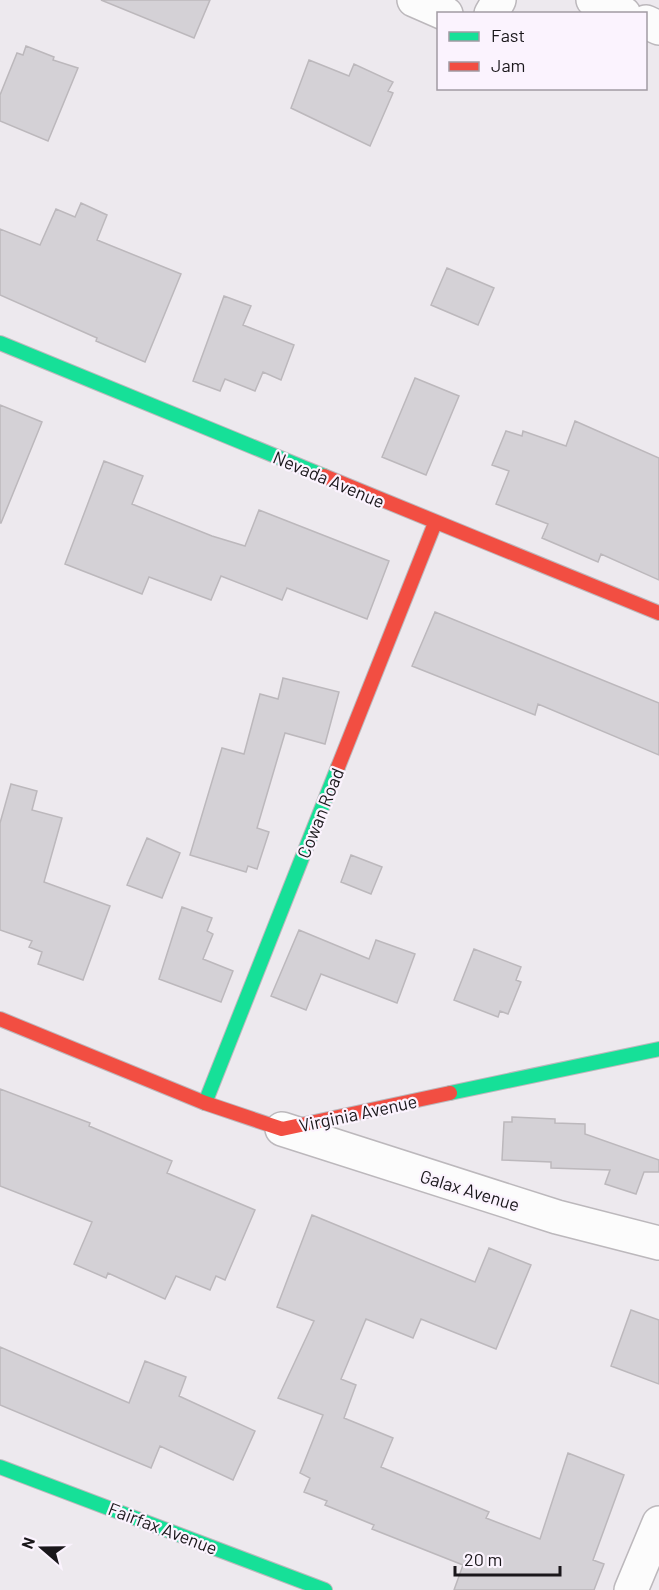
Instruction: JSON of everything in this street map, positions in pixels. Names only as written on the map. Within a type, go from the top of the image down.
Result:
[{"type":"street","points":[[414,0],[441,12]]},
{"type":"street","points":[[593,0],[620,12]]},
{"type":"street","name":"Nevada Avenue","points":[[0,343],[659,613]]},
{"type":"street","name":"Cowan Road","points":[[205,1103],[435,523]]},
{"type":"street","name":"Virginia Avenue","points":[[0,1019],[205,1103],[282,1129],[659,1049]]},
{"type":"street","name":"Galax Avenue","points":[[282,1129],[557,1217],[659,1243]]},
{"type":"street","name":"Fairfax Avenue","points":[[0,1467],[325,1590]]},
{"type":"street","points":[[631,1590],[659,1523]]},
{"type":"building","points":[[101,0],[210,0],[194,38]]},
{"type":"building","points":[[26,46],[54,57],[53,60],[78,68],[48,141],[0,121],[0,95],[17,53],[23,55]]},
{"type":"building","points":[[309,60],[349,76],[354,64],[393,82],[388,91],[393,93],[370,146],[291,108]]},
{"type":"building","points":[[81,203],[107,215],[97,240],[181,274],[145,362],[0,295],[0,229],[40,245],[56,209],[75,217]]},
{"type":"building","points":[[447,268],[494,288],[478,325],[431,305]]},
{"type":"building","points":[[224,296],[251,306],[243,325],[294,345],[281,380],[263,372],[255,391],[225,379],[220,391],[193,381]]},
{"type":"building","points":[[415,378],[459,396],[426,475],[382,457]]},
{"type":"building","points":[[0,405],[42,422],[1,523],[0,523]]},
{"type":"building","points":[[575,421],[659,458],[659,580],[601,554],[598,562],[542,538],[548,524],[496,504],[509,471],[492,465],[506,431],[522,436],[523,431],[566,446]]},
{"type":"building","points":[[104,461],[143,476],[132,504],[212,536],[245,546],[259,510],[389,561],[367,619],[287,588],[282,600],[221,576],[211,600],[149,577],[142,594],[65,564]]},
{"type":"building","points":[[435,612],[659,703],[659,755],[538,704],[535,715],[412,666]]},
{"type":"building","points":[[283,678],[339,692],[325,744],[285,733],[257,828],[269,832],[257,869],[248,866],[246,872],[190,855],[222,748],[244,754],[260,694],[278,699]]},
{"type":"building","points":[[11,784],[37,791],[32,810],[62,818],[44,882],[110,906],[83,980],[38,964],[42,952],[29,947],[32,941],[0,930],[0,823]]},
{"type":"building","points":[[147,838],[180,853],[162,898],[127,885]]},
{"type":"building","points":[[351,855],[382,867],[371,894],[341,882]]},
{"type":"building","points":[[182,907],[212,918],[207,931],[213,934],[203,959],[233,971],[221,1002],[159,979]]},
{"type":"building","points":[[299,930],[369,959],[376,940],[415,954],[397,1003],[321,974],[306,1010],[271,996]]},
{"type":"building","points":[[474,949],[521,967],[516,980],[521,982],[508,1014],[500,1011],[498,1017],[454,1000]]},
{"type":"building","points":[[0,1089],[90,1123],[89,1126],[172,1161],[167,1173],[255,1210],[225,1280],[216,1276],[210,1290],[176,1276],[165,1299],[108,1273],[106,1278],[74,1264],[92,1222],[0,1186]]},
{"type":"building","points":[[512,1117],[555,1119],[555,1123],[585,1124],[585,1134],[659,1160],[659,1172],[644,1172],[636,1194],[605,1184],[610,1170],[551,1168],[551,1162],[502,1160],[504,1122],[512,1122]]},
{"type":"building","points":[[312,1215],[475,1282],[489,1248],[531,1265],[496,1349],[421,1319],[413,1338],[366,1319],[341,1379],[356,1385],[344,1418],[393,1438],[381,1467],[489,1512],[486,1518],[540,1539],[568,1453],[624,1475],[593,1560],[604,1564],[594,1590],[454,1590],[463,1565],[372,1529],[374,1525],[325,1505],[327,1501],[304,1492],[310,1478],[300,1473],[323,1415],[278,1398],[314,1321],[277,1307]]},
{"type":"building","points":[[631,1310],[659,1320],[659,1384],[611,1366]]},
{"type":"building","points":[[0,1347],[129,1403],[145,1361],[186,1377],[179,1396],[255,1431],[233,1480],[160,1446],[151,1468],[0,1405]]},
{"type":"traffic: fast","points":[[0,343],[324,476]]},
{"type":"traffic: fast","points":[[205,1103],[338,767]]},
{"type":"traffic: fast","points":[[450,1093],[659,1049]]},
{"type":"traffic: fast","points":[[0,1467],[325,1590]]},
{"type":"traffic: jam","points":[[324,476],[659,613]]},
{"type":"traffic: jam","points":[[338,767],[435,523]]},
{"type":"traffic: jam","points":[[0,1019],[205,1103],[282,1129],[450,1093]]}]
